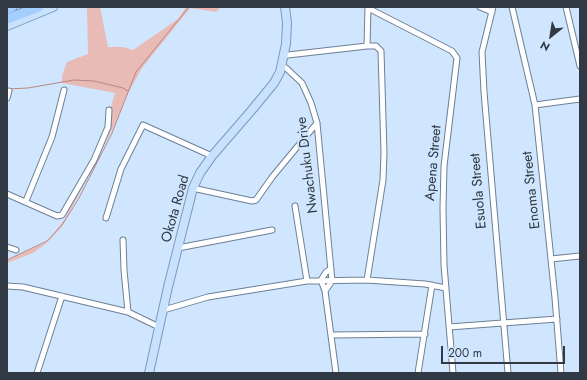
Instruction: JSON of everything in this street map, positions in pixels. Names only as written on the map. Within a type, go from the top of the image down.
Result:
[{"type":"highway","points":[[7,9],[12,7]]},
{"type":"highway","points":[[7,19],[39,7]]},
{"type":"main road","points":[[7,26],[53,7]]},
{"type":"main road","name":"Okota Road","points":[[153,373],[193,188],[200,173],[212,156],[274,91],[286,68],[291,30],[287,8]]},
{"type":"main road","name":"Okota Road","points":[[149,373],[159,327],[197,189],[205,173],[274,83],[280,72],[286,44],[287,8]]},
{"type":"street","points":[[480,7],[492,10]]},
{"type":"street","name":"Enoma Street","points":[[512,7],[535,105],[557,319],[561,373]]},
{"type":"street","points":[[566,7],[580,66]]},
{"type":"street","points":[[365,45],[368,8]]},
{"type":"street","name":"Apena Street","points":[[368,8],[452,51],[457,58],[444,173],[442,208],[446,288],[453,373]]},
{"type":"street","name":"Esuola Street","points":[[492,10],[482,52],[493,220],[508,373]]},
{"type":"street","points":[[288,55],[365,45],[376,46],[381,51],[384,153],[383,180],[367,280]]},
{"type":"street","name":"Nwachuku Drive","points":[[286,68],[302,83],[311,103],[317,122],[332,281]]},
{"type":"street","points":[[26,201],[52,137],[64,90]]},
{"type":"street","points":[[7,98],[9,91]]},
{"type":"street","points":[[535,105],[580,99]]},
{"type":"street","points":[[7,194],[26,201],[57,216],[62,215],[94,160],[108,127],[109,110]]},
{"type":"street","points":[[197,189],[252,201],[256,200],[273,176],[317,122]]},
{"type":"street","points":[[106,218],[121,169],[143,125],[212,156]]},
{"type":"street","points":[[295,206],[307,281]]},
{"type":"street","points":[[180,248],[272,230]]},
{"type":"street","points":[[123,240],[128,312]]},
{"type":"street","points":[[7,247],[16,250]]},
{"type":"street","points":[[551,260],[580,256]]},
{"type":"street","points":[[321,280],[326,272],[331,269]]},
{"type":"street","points":[[321,280],[325,291],[336,373]]},
{"type":"street","points":[[167,309],[208,297],[307,281],[367,280],[432,284],[446,288]]},
{"type":"street","points":[[325,291],[332,281]]},
{"type":"street","points":[[418,373],[432,284]]},
{"type":"street","points":[[7,293],[8,286],[62,296],[128,312],[159,327]]},
{"type":"street","points":[[37,373],[62,296]]},
{"type":"street","points":[[449,327],[557,319]]},
{"type":"street","points":[[332,335],[425,334]]},
{"type":"shaded area","points":[[87,7],[100,7],[108,47],[123,47],[133,50],[178,19],[186,7],[221,7],[216,12],[190,8],[142,68],[126,97],[114,126],[63,225],[48,242],[33,253],[7,263],[7,261],[22,253],[47,242],[65,219],[93,162],[103,133],[115,93],[62,83],[62,76],[67,62],[88,54]]},
{"type":"waterway","points":[[7,260],[47,241],[62,225],[79,198],[112,133],[136,72],[189,7]]},
{"type":"waterway","points":[[7,89],[28,88],[74,80],[94,81],[123,88],[128,91]]}]
